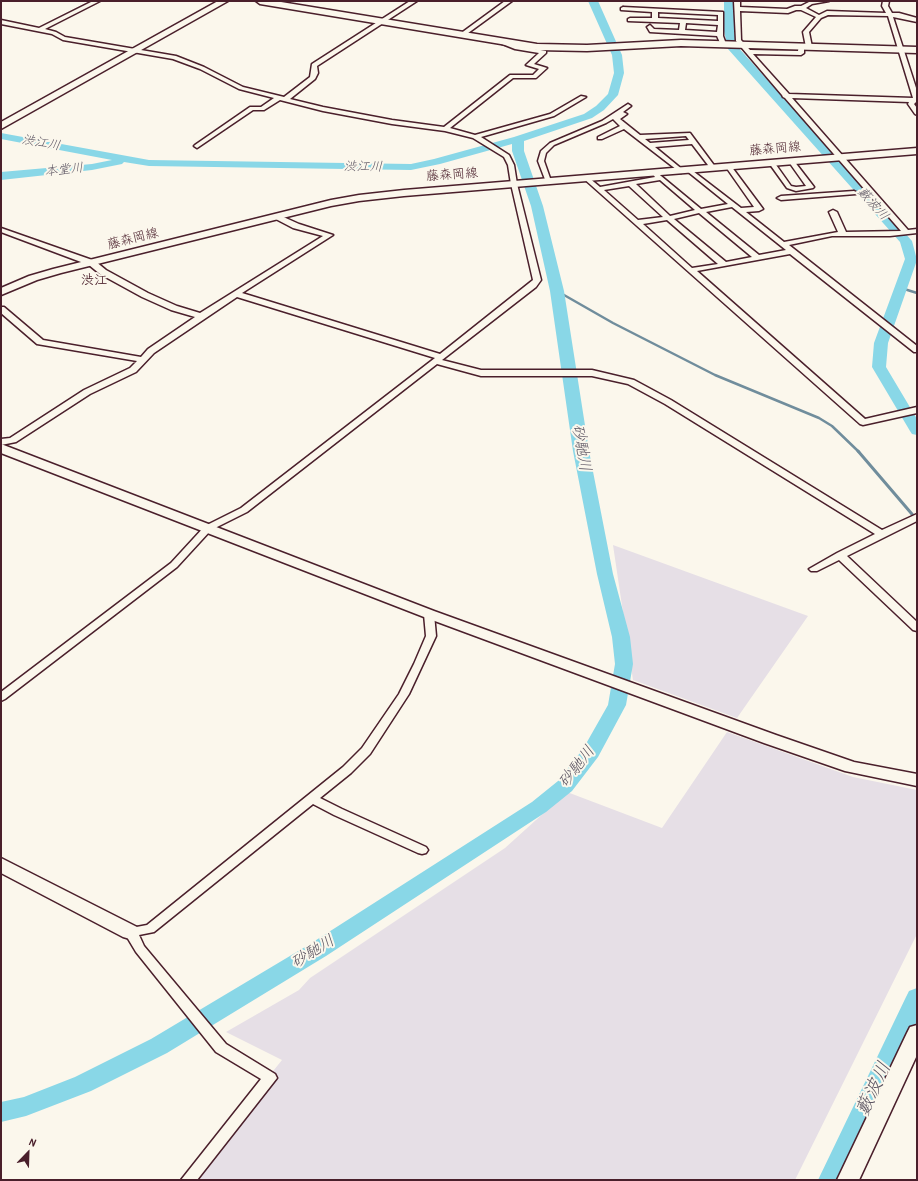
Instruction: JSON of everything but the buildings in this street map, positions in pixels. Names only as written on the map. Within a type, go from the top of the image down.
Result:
[{"type":"street","points":[[40,30],[97,1]]},
{"type":"street","points":[[1,126],[224,1]]},
{"type":"street","points":[[260,1],[537,47],[587,48],[672,42],[687,27]]},
{"type":"street","points":[[197,146],[252,108],[262,109],[313,78],[315,73],[314,65],[414,1]]},
{"type":"street","points":[[462,35],[509,1]]},
{"type":"street","points":[[737,1],[739,44]]},
{"type":"street","points":[[802,8],[811,3],[826,1]]},
{"type":"street","points":[[886,1],[885,6],[890,15],[915,98],[911,104],[917,113]]},
{"type":"street","points":[[737,9],[788,11],[795,8],[802,8],[819,17]]},
{"type":"street","points":[[748,52],[801,53],[805,47],[806,32],[819,17],[827,13],[890,15],[917,20]]},
{"type":"street","points":[[722,34],[626,14],[654,21],[722,34],[739,44],[748,52],[785,96],[907,233]]},
{"type":"street","points":[[633,26],[654,21],[672,32],[687,27],[722,34]]},
{"type":"street","points":[[654,21],[660,42]]},
{"type":"street","points":[[1,22],[40,30],[59,35],[63,38],[174,57],[202,68],[241,88],[323,109],[392,122],[445,129],[475,137],[506,156],[511,165],[514,184],[537,280],[533,285],[439,359],[244,510],[208,528],[174,565],[1,697]]},
{"type":"street","points":[[1,28],[10,24]]},
{"type":"street","points":[[672,32],[672,42]]},
{"type":"street","points":[[642,44],[722,34]]},
{"type":"street","points":[[445,129],[512,76],[534,77],[544,68],[529,65],[544,52],[517,48],[502,42]]},
{"type":"street","points":[[739,44],[917,50]]},
{"type":"street","points":[[785,96],[915,98]]},
{"type":"street","points":[[475,137],[552,114],[583,97]]},
{"type":"street","points":[[548,181],[541,161],[543,152],[552,144],[604,122],[628,106],[626,113],[616,119],[741,210],[917,350]]},
{"type":"street","points":[[600,138],[625,126]]},
{"type":"street","points":[[640,137],[688,134],[713,168]]},
{"type":"street","points":[[650,145],[694,142]]},
{"type":"street","name":"藤森岡線","points":[[1,292],[33,278],[331,203],[359,198],[586,178],[658,176],[685,170],[917,151]]},
{"type":"street","points":[[772,163],[789,187],[796,189],[811,187],[792,162]]},
{"type":"street","points":[[729,167],[759,209],[741,210]]},
{"type":"street","points":[[598,189],[630,184],[658,176],[758,258]]},
{"type":"street","points":[[586,178],[863,422],[916,411]]},
{"type":"street","points":[[630,184],[724,265]]},
{"type":"street","points":[[781,198],[854,193]]},
{"type":"street","points":[[636,223],[734,205]]},
{"type":"street","points":[[833,212],[843,234]]},
{"type":"street","points":[[1,442],[13,440],[87,392],[133,370],[151,351],[201,316],[329,235],[296,226],[276,217]]},
{"type":"street","points":[[1,230],[92,263],[103,272],[145,295],[174,308],[201,316]]},
{"type":"street","points":[[782,244],[820,236],[843,234],[907,233],[917,230]]},
{"type":"street","points":[[691,270],[792,251]]},
{"type":"street","points":[[237,294],[439,359],[463,369],[492,374],[592,373],[631,382],[668,402],[882,534]]},
{"type":"street","points":[[1,309],[40,342],[144,360]]},
{"type":"street","points":[[1,448],[429,614],[579,669],[851,767],[917,780]]},
{"type":"street","points":[[814,569],[917,517]]},
{"type":"street","points":[[840,555],[917,628]]},
{"type":"street","points":[[130,932],[150,929],[347,770],[366,751],[404,694],[430,636],[429,614]]},
{"type":"street","points":[[312,798],[338,812],[422,850]]},
{"type":"street","points":[[1,865],[130,932],[140,949],[221,1048],[270,1078],[188,1180]]},
{"type":"street","points":[[848,1180],[917,1033]]},
{"type":"shaded area","points":[[613,545],[808,616],[737,718],[633,680]]},
{"type":"shaded area","points":[[727,732],[853,777],[917,790],[917,934],[795,1180],[185,1180],[282,1060],[226,1032],[299,990],[310,978],[505,848],[567,792],[662,828]]},
{"type":"waterway","name":"渋江川","points":[[518,139],[588,116],[600,108],[613,95],[619,73],[617,55],[593,1]]},
{"type":"waterway","name":"藪波川","points":[[729,1],[729,31],[732,47],[906,241],[911,259],[881,343],[879,367],[917,431]]},
{"type":"waterway","name":"渋江川","points":[[1,136],[149,163],[411,167],[436,162],[518,139]]},
{"type":"waterway","name":"砂馳川","points":[[1,1112],[26,1106],[83,1084],[159,1046],[318,950],[539,807],[565,786],[591,752],[617,705],[624,664],[621,637],[605,574],[581,451],[557,291],[537,206],[518,151],[518,139]]},
{"type":"waterway","name":"本堂川","points":[[1,176],[92,167],[118,162]]},
{"type":"waterway","points":[[901,288],[917,293]]},
{"type":"waterway","points":[[557,291],[613,323],[715,375],[819,418],[832,426],[858,451]]},
{"type":"waterway","points":[[858,451],[917,520]]},
{"type":"waterway","name":"藪波川","points":[[830,1180],[917,997]]},
{"type":"district","name":"渋江","points":[[94,281]]}]
